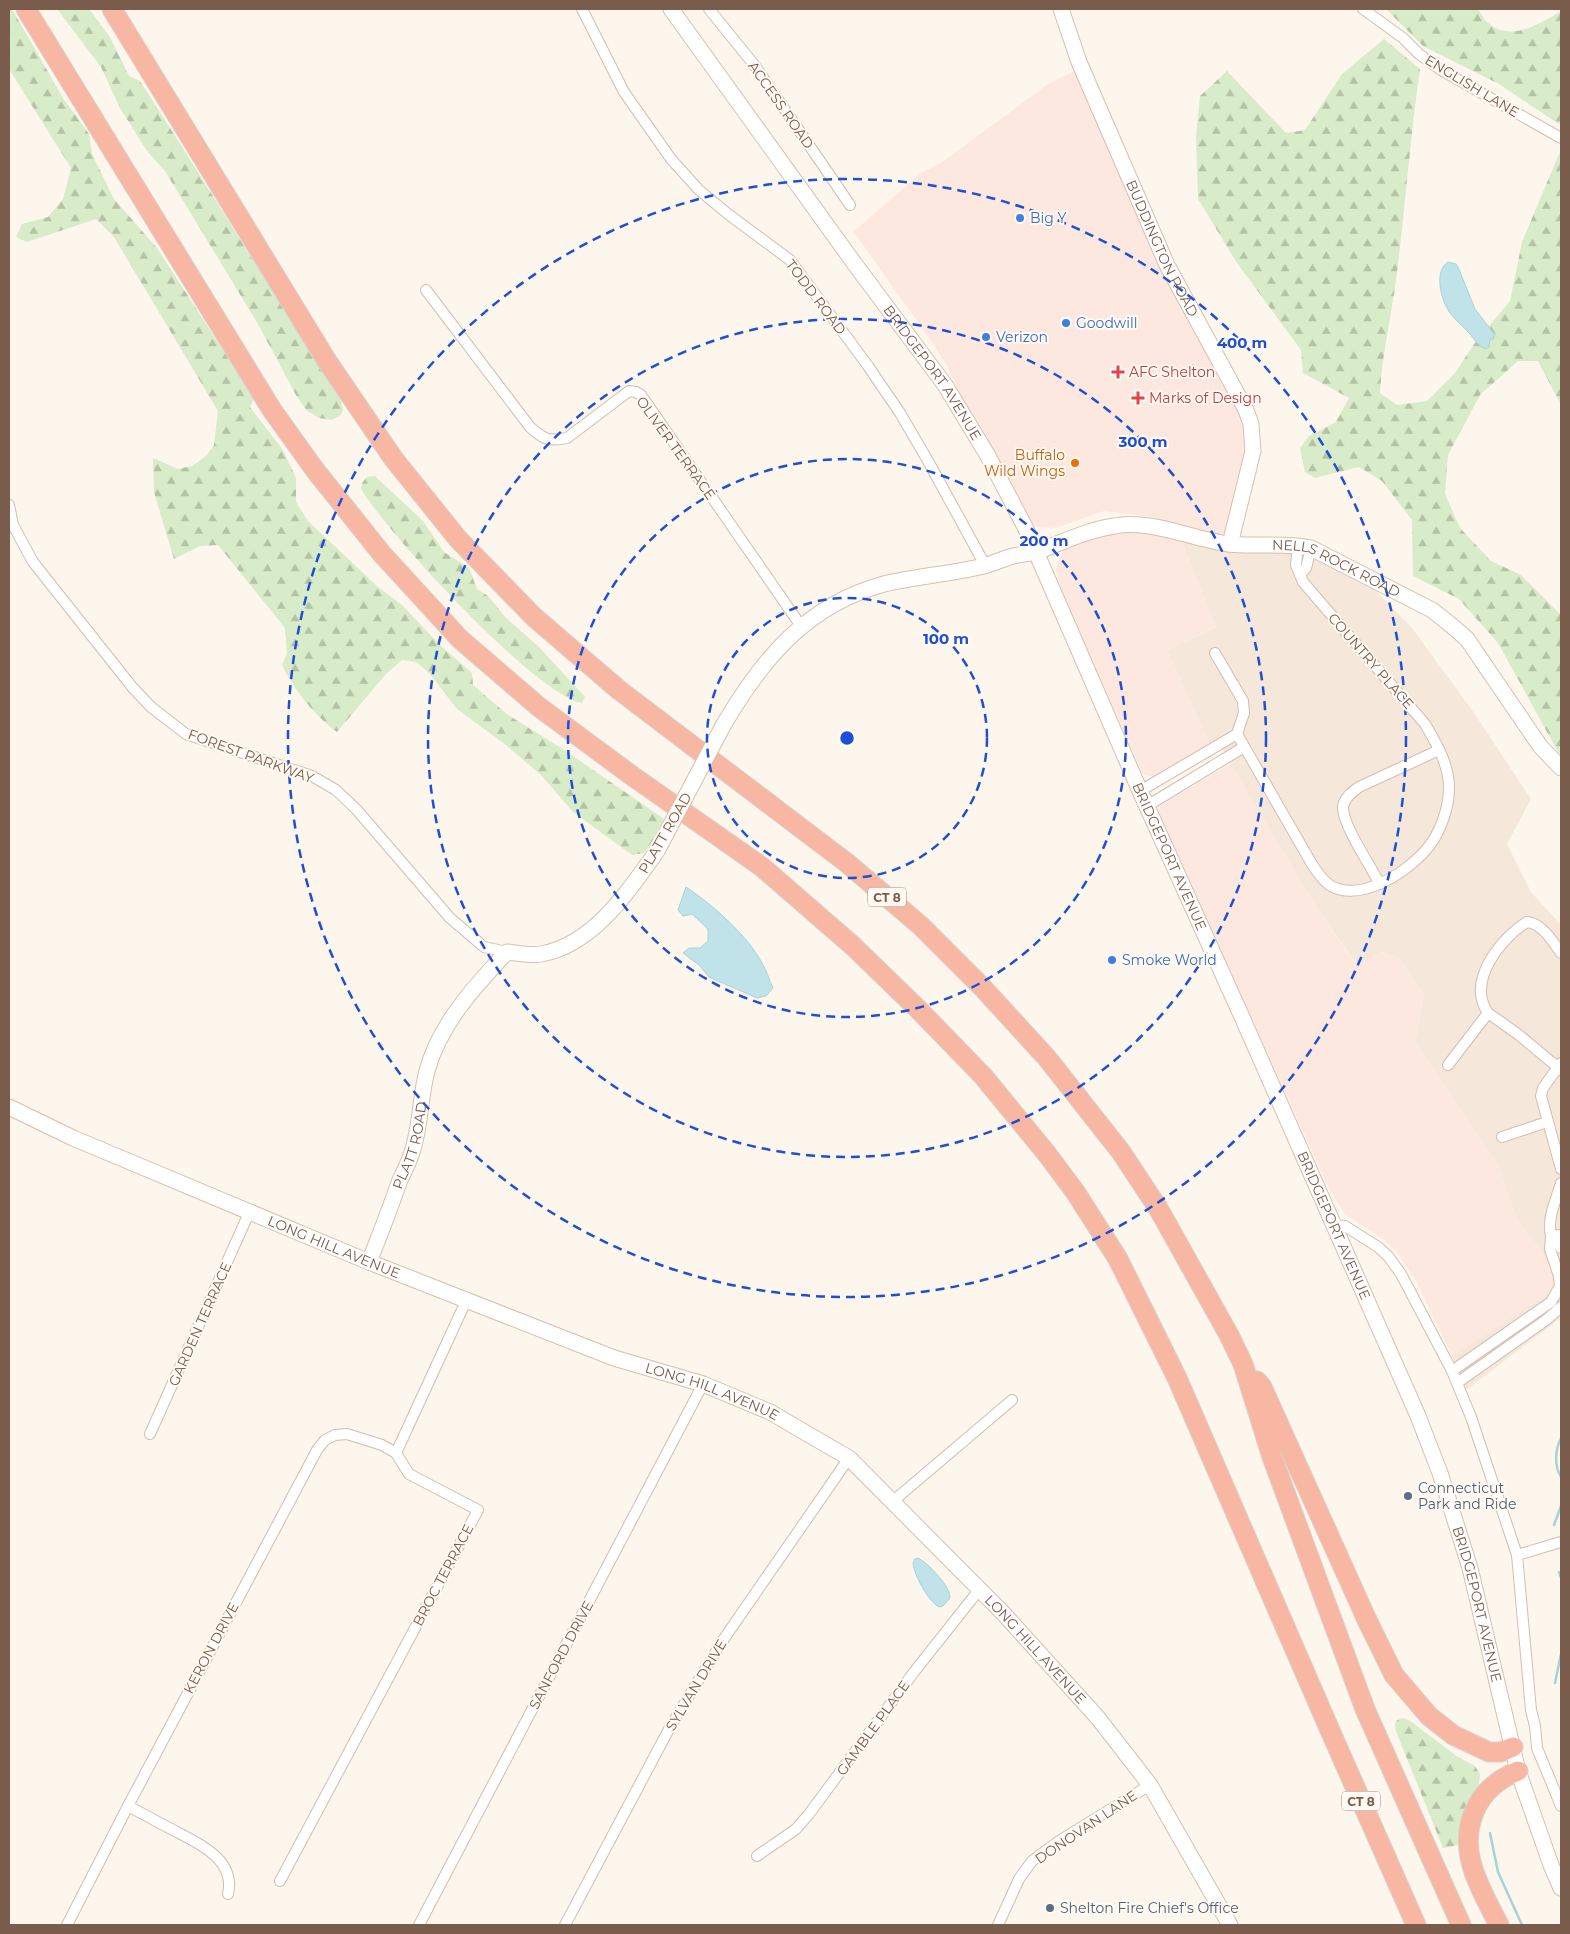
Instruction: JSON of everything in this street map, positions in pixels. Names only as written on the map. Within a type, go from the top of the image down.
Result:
[{"type":"highway","name":"CT 8","points":[[26,9],[272,410],[315,470],[382,554],[460,639],[539,707],[762,867],[853,946],[983,1076],[1047,1154],[1076,1193],[1118,1259],[1177,1378],[1390,1868],[1422,1925]]},
{"type":"highway","name":"CT 8","points":[[112,9],[327,361],[393,458],[458,539],[534,617],[605,678],[847,863],[921,926],[982,987],[1047,1058],[1121,1152],[1158,1208],[1229,1335],[1243,1364],[1272,1456],[1365,1709],[1461,1925]]},
{"type":"highway","points":[[1243,1364],[1262,1387],[1366,1620],[1394,1675],[1429,1716],[1453,1735],[1489,1752],[1500,1752],[1513,1747]]},
{"type":"highway","points":[[1499,1925],[1474,1871],[1468,1832],[1482,1796],[1495,1783],[1518,1771]]},
{"type":"highway","points":[[1390,1868],[1416,1925]]},
{"type":"street","name":"TODD ROAD","points":[[582,9],[624,92],[671,159],[699,190],[790,260],[868,366],[904,420],[985,565]]},
{"type":"street","name":"BRIDGEPORT AVENUE","points":[[671,9],[945,386],[988,456],[1036,552],[1140,791],[1418,1416],[1440,1473],[1470,1568],[1518,1771],[1561,1888]]},
{"type":"street","name":"ACCESS ROAD","points":[[709,9],[755,66],[850,205]]},
{"type":"street","name":"BUDDINGTON ROAD","points":[[1061,9],[1079,62],[1167,265],[1246,410],[1251,424],[1254,440],[1253,451],[1230,544]]},
{"type":"street","name":"ENGLISH LANE","points":[[1363,9],[1403,38],[1419,54],[1441,70],[1561,138]]},
{"type":"street","name":"OLIVER TERRACE","points":[[426,290],[530,427],[542,438],[555,441],[567,438],[629,392],[636,392],[641,396],[801,626]]},
{"type":"street","name":"FOREST PARKWAY","points":[[9,506],[13,525],[33,562],[133,688],[151,707],[186,734],[312,776],[330,787],[356,809],[450,918],[484,947],[506,952]]},
{"type":"street","name":"NELLS ROCK ROAD","points":[[1036,552],[1085,533],[1116,525],[1131,524],[1167,530],[1201,540],[1230,544],[1305,547],[1432,610],[1467,639],[1540,746],[1561,768]]},
{"type":"street","name":"COUNTRY PLACE","points":[[1237,734],[1321,878],[1329,885],[1347,890],[1357,890],[1380,884],[1420,857],[1439,830],[1446,810],[1449,789],[1448,771],[1439,750],[1425,724],[1303,582],[1296,565],[1305,547]]},
{"type":"street","name":"PLATT ROAD","points":[[369,1262],[413,1151],[420,1122],[422,1096],[426,1078],[436,1044],[449,1022],[506,952],[540,954],[564,947],[577,940],[596,925],[626,893],[657,851],[724,724],[750,682],[780,646],[801,626],[850,595],[893,582],[985,565],[1036,552]]},
{"type":"street","points":[[1140,791],[1237,734],[1244,713],[1243,701],[1215,652]]},
{"type":"street","points":[[1147,806],[1244,747]]},
{"type":"street","points":[[1380,884],[1349,828],[1344,815],[1344,801],[1351,792],[1359,787],[1439,750]]},
{"type":"street","points":[[1561,954],[1540,928],[1534,923],[1527,922],[1519,927],[1497,950],[1486,970],[1481,990],[1488,1013],[1560,1067],[1543,1088],[1541,1096],[1561,1169]]},
{"type":"street","points":[[1448,1065],[1488,1013]]},
{"type":"street","name":"LONG HILL AVENUE","points":[[9,1107],[72,1138],[369,1262],[614,1358],[703,1384],[770,1412],[849,1458],[1009,1620],[1098,1718],[1150,1785],[1230,1925]]},
{"type":"street","points":[[1502,1137],[1547,1122]]},
{"type":"street","points":[[1561,1183],[1549,1227],[1556,1235],[1561,1248]]},
{"type":"street","name":"GARDEN TERRACE","points":[[150,1434],[250,1213]]},
{"type":"street","points":[[1334,1225],[1345,1226],[1378,1247],[1388,1256],[1410,1290],[1457,1383],[1485,1457],[1517,1555],[1531,1710],[1537,1748],[1561,1806]]},
{"type":"street","points":[[1452,1371],[1551,1302],[1560,1286],[1559,1276],[1550,1249],[1556,1235]]},
{"type":"street","points":[[396,1453],[467,1299]]},
{"type":"street","points":[[1457,1383],[1560,1309],[1551,1302]]},
{"type":"street","name":"SANFORD DRIVE","points":[[419,1925],[703,1384]]},
{"type":"street","points":[[892,1502],[1012,1400]]},
{"type":"street","name":"KERON DRIVE","points":[[67,1925],[317,1450],[325,1440],[335,1435],[347,1434],[396,1453]]},
{"type":"street","name":"BROC TERRACE","points":[[280,1881],[478,1510],[409,1474],[396,1453]]},
{"type":"street","name":"SYLVAN DRIVE","points":[[565,1925],[669,1728],[716,1650],[849,1458]]},
{"type":"street","points":[[1517,1555],[1561,1542]]},
{"type":"street","name":"GAMBLE PLACE","points":[[757,1856],[796,1829],[809,1814],[914,1672],[978,1590]]},
{"type":"street","name":"DONOVAN LANE","points":[[998,1925],[1019,1879],[1032,1861],[1059,1841],[1150,1785]]},
{"type":"street","points":[[128,1806],[204,1846],[215,1854],[225,1868],[230,1886],[228,1894]]},
{"type":"shaded area","points":[[1074,71],[1243,414],[1249,442],[1229,526],[1224,533],[1217,536],[1205,536],[1152,517],[1104,511],[1056,528],[1037,527],[1031,521],[1002,464],[959,393],[947,366],[934,345],[856,235],[852,233],[921,173],[941,163],[1048,84]]},
{"type":"shaded area","points":[[1141,530],[1181,540],[1216,627],[1167,650],[1210,745],[1154,777],[1143,774],[1063,594],[1056,570],[1059,559],[1065,550],[1072,545],[1091,537],[1120,531]]},
{"type":"shaded area","points":[[1181,540],[1207,548],[1234,553],[1293,551],[1325,561],[1371,586],[1412,628],[1472,710],[1531,799],[1507,844],[1531,892],[1561,925],[1561,1318],[1466,1390],[1452,1356],[1544,1296],[1553,1271],[1548,1261],[1517,1219],[1497,1163],[1415,1042],[1424,995],[1400,959],[1382,952],[1357,965],[1316,907],[1230,764],[1223,749],[1210,745],[1167,650],[1216,627]]},
{"type":"shaded area","points":[[1230,764],[1316,907],[1356,965],[1382,952],[1400,959],[1424,995],[1415,1042],[1497,1163],[1517,1219],[1548,1261],[1553,1271],[1551,1290],[1544,1296],[1452,1356],[1415,1279],[1397,1252],[1383,1239],[1345,1214],[1331,1193],[1159,812],[1160,806]]},
{"type":"green space","points":[[9,9],[12,9],[63,98],[89,134],[92,154],[114,199],[157,248],[254,398],[250,407],[283,450],[296,478],[296,502],[308,521],[378,587],[402,605],[441,646],[472,673],[473,685],[508,715],[563,749],[664,819],[654,839],[644,853],[632,855],[573,812],[541,775],[502,742],[457,709],[429,673],[416,662],[402,660],[386,674],[337,732],[306,702],[282,665],[287,654],[285,628],[218,545],[200,546],[174,559],[154,492],[153,458],[178,469],[192,466],[205,457],[214,445],[218,411],[114,237],[96,219],[27,242],[16,237],[22,224],[48,217],[63,199],[71,168],[9,69]]},
{"type":"green space","points":[[57,9],[89,9],[110,37],[129,76],[140,81],[341,399],[343,410],[340,416],[331,420],[319,418],[307,411],[296,395],[258,324],[165,171],[147,151],[120,108],[101,67]]},
{"type":"green space","points":[[1386,9],[1478,9],[1486,21],[1496,28],[1505,31],[1515,31],[1534,26],[1561,11],[1561,124],[1499,84],[1423,46]]},
{"type":"green space","points":[[1384,39],[1420,69],[1396,280],[1380,393],[1397,405],[1427,401],[1455,373],[1474,344],[1510,301],[1522,242],[1559,154],[1561,154],[1561,405],[1538,361],[1518,361],[1480,395],[1448,455],[1445,494],[1460,528],[1491,561],[1521,575],[1561,615],[1561,754],[1558,752],[1498,643],[1459,599],[1413,576],[1412,520],[1382,481],[1359,467],[1315,478],[1305,472],[1300,448],[1309,436],[1336,422],[1349,398],[1303,373],[1301,350],[1237,263],[1198,199],[1196,136],[1200,96],[1227,71],[1286,133],[1305,130],[1342,74]]},
{"type":"green space","points":[[375,476],[423,521],[444,552],[469,568],[477,589],[488,596],[506,618],[539,647],[585,697],[582,703],[560,693],[531,672],[464,610],[430,574],[376,511],[361,489],[362,483],[367,477]]},
{"type":"green space","points":[[1402,1718],[1409,1720],[1458,1757],[1475,1766],[1480,1774],[1479,1785],[1466,1805],[1460,1830],[1459,1845],[1443,1848],[1397,1734],[1396,1721]]},
{"type":"water","points":[[1448,262],[1456,264],[1458,267],[1475,309],[1495,335],[1493,339],[1490,339],[1489,347],[1486,349],[1478,344],[1453,317],[1446,306],[1442,295],[1440,276],[1441,271]]},
{"type":"water","points":[[686,887],[729,921],[756,952],[773,988],[766,996],[757,998],[709,977],[699,965],[683,953],[689,948],[700,948],[708,941],[708,929],[692,914],[683,916],[678,910]]},
{"type":"water","points":[[918,1558],[933,1570],[947,1588],[950,1598],[943,1606],[939,1607],[930,1599],[919,1581],[913,1563]]},
{"type":"waterway","points":[[1561,1438],[1556,1458],[1557,1468],[1561,1477]]},
{"type":"waterway","points":[[1554,1525],[1561,1506]]},
{"type":"waterway","points":[[1559,1572],[1561,1578]]},
{"type":"waterway","points":[[1555,1683],[1561,1654]]},
{"type":"waterway","points":[[1490,1833],[1498,1872],[1522,1925]]},
{"type":"place","name":"Big Y","points":[[1020,218]]},
{"type":"place","name":"Goodwill","points":[[1066,323]]},
{"type":"place","name":"Verizon","points":[[986,337]]},
{"type":"place","name":"AFC Shelton","points":[[1118,372]]},
{"type":"place","name":"Marks of Design","points":[[1138,398]]},
{"type":"place","name":"Buffalo Wild Wings","points":[[1075,463]]},
{"type":"place","name":"Smoke World","points":[[1112,960]]},
{"type":"place","name":"Connecticut Park and Ride","points":[[1408,1496]]},
{"type":"place","name":"Shelton Fire Chief's Office","points":[[1050,1908]]}]
